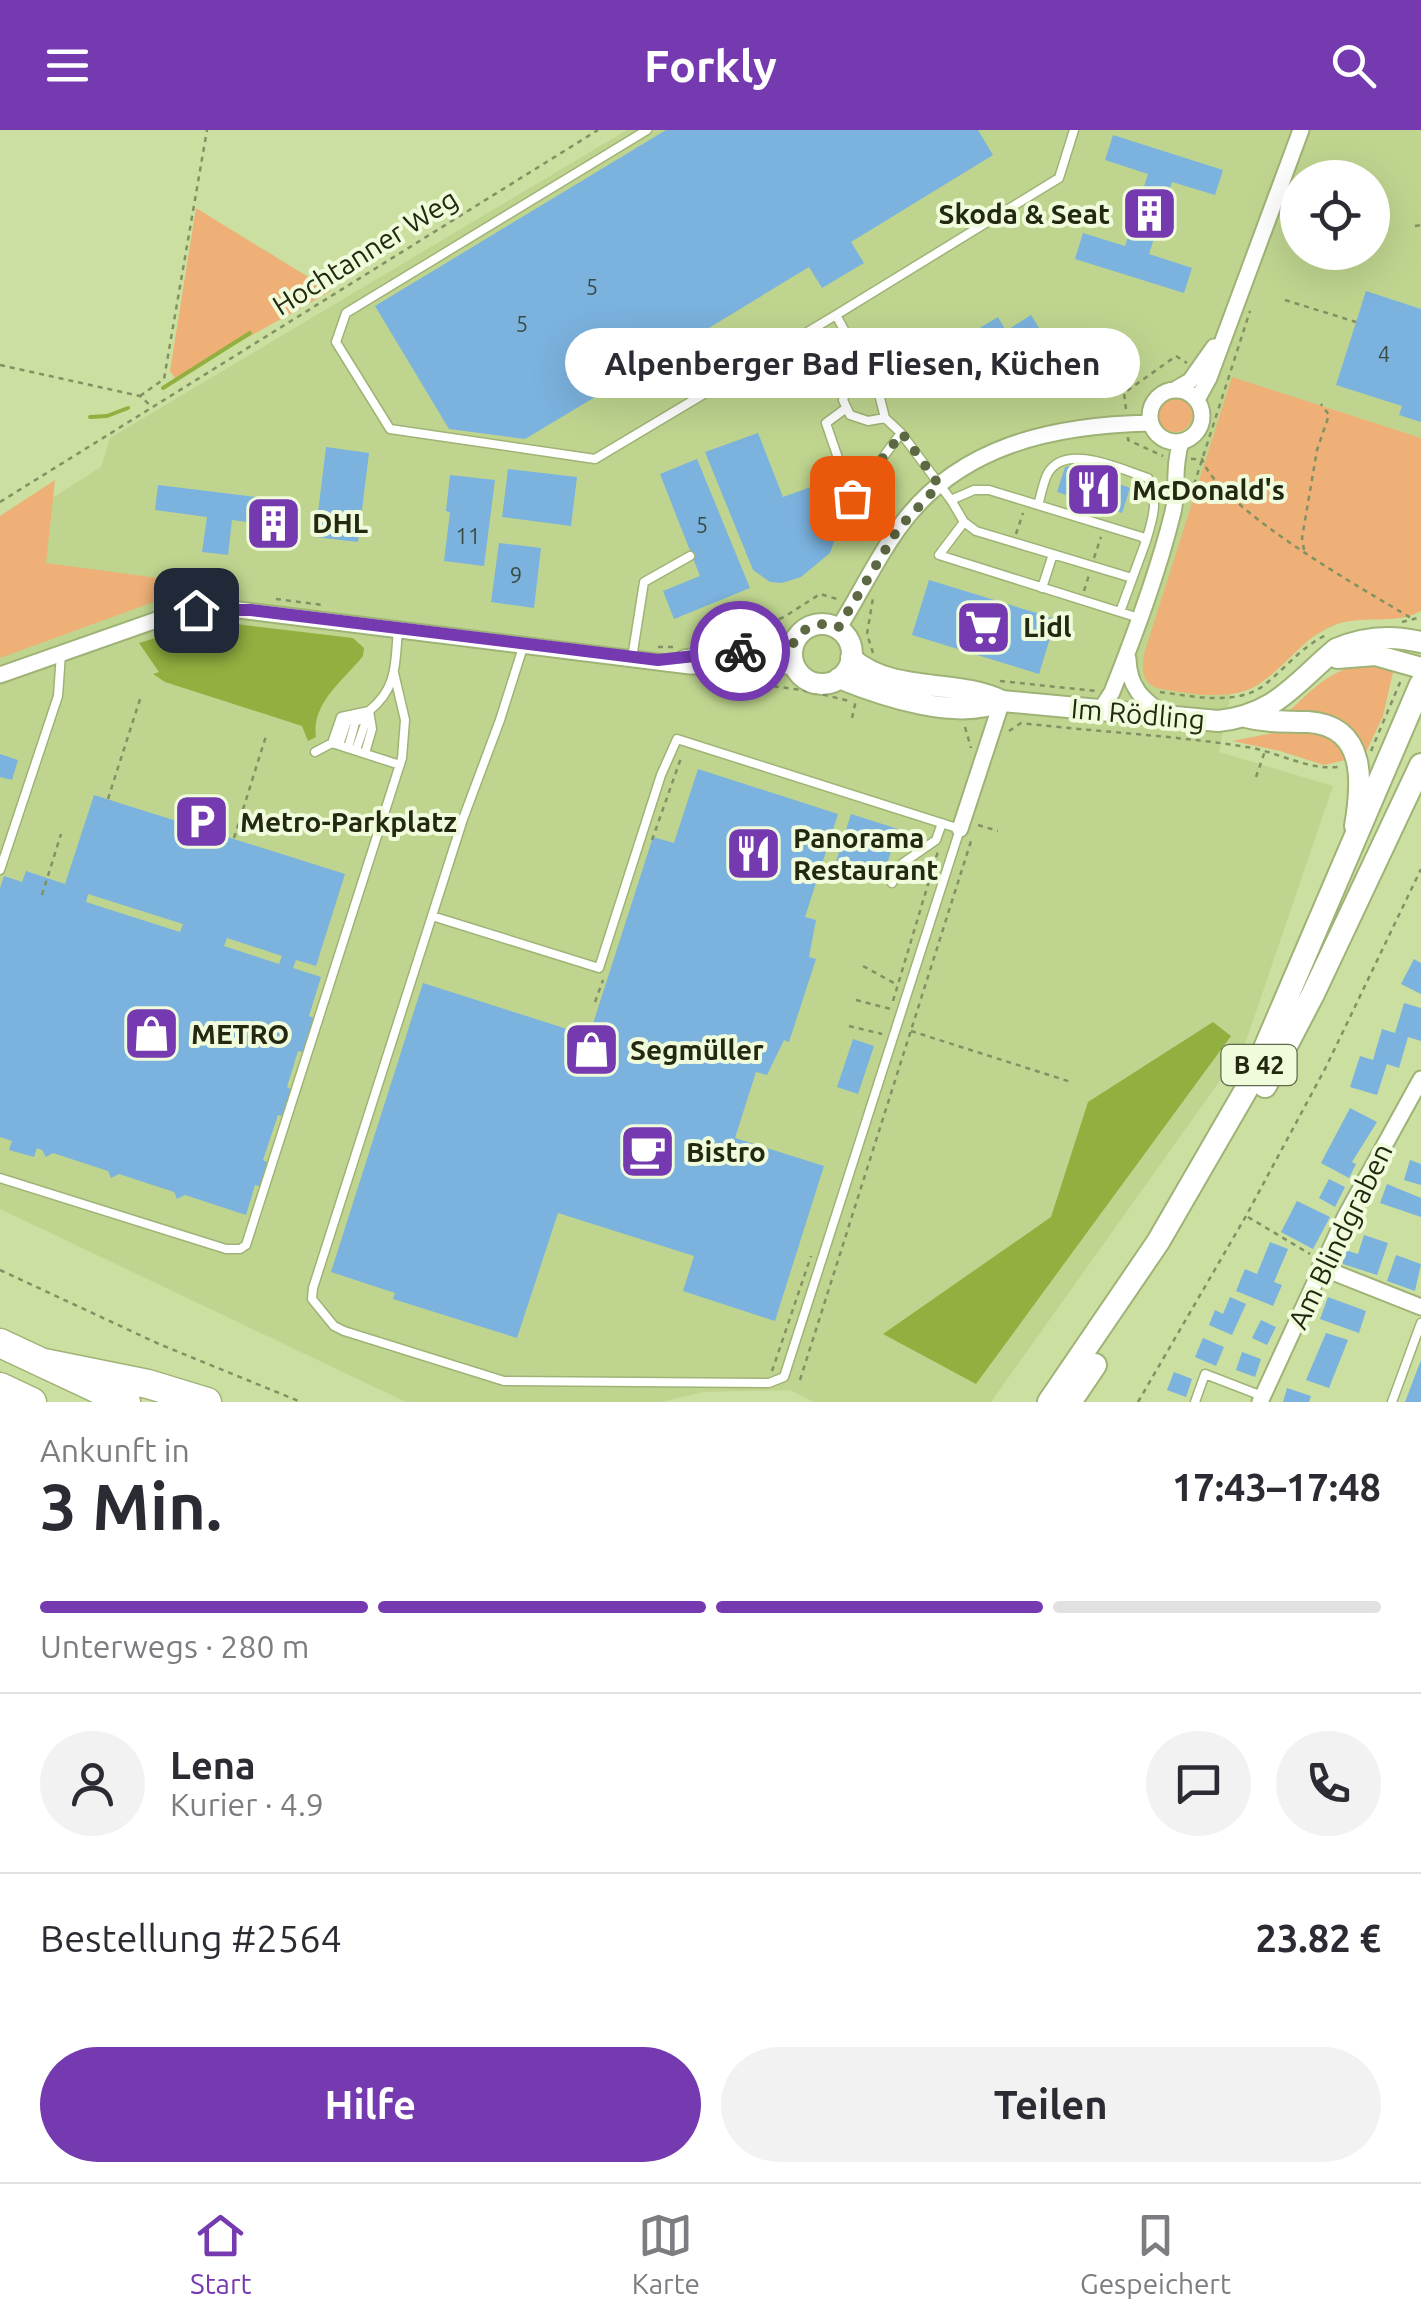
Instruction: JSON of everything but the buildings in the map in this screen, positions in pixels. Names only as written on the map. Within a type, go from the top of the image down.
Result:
[{"type":"highway","points":[[0,1342],[126,1402]]},
{"type":"highway","points":[[44,1363],[148,1384],[207,1402]]},
{"type":"highway","points":[[0,1390],[10,1402]]},
{"type":"highway","points":[[0,1390],[32,1402]]},
{"type":"main road","name":"B 42","points":[[1049,1402],[1158,1242],[1250,1083],[1421,684]]},
{"type":"main road","name":"B 42","points":[[1070,1402],[1160,1263],[1272,1072],[1421,765]]},
{"type":"street","points":[[1197,400],[1210,378],[1301,130]]},
{"type":"street","points":[[1176,390],[1188,392],[1197,400],[1202,415],[1192,436],[1180,442],[1160,437],[1150,423],[1150,409],[1157,397],[1176,390],[1199,370],[1228,321]]},
{"type":"street","points":[[840,678],[852,658],[849,642],[838,628],[898,529],[939,485],[984,455],[1024,439],[1057,431],[1150,423]]},
{"type":"street","points":[[1095,711],[1112,692],[1128,653],[1174,507],[1180,442]]},
{"type":"street","name":"Im Rödling","points":[[0,675],[154,620],[208,608],[524,644],[633,651],[658,660],[705,667],[794,666],[814,683],[840,678],[895,698],[967,712],[1002,701]]},
{"type":"street","name":"Im Rödling","points":[[658,660],[794,643],[809,627],[824,624],[838,628]]},
{"type":"street","name":"Im Rödling","points":[[852,658],[870,672],[890,679],[972,690],[1002,701],[1218,721],[1244,717],[1270,706],[1336,649],[1356,641],[1396,638],[1421,642]]},
{"type":"street","points":[[794,643],[794,666]]},
{"type":"street","points":[[1128,653],[1133,687],[1168,718]]},
{"type":"street","name":"Im Rödling","points":[[1317,668],[1342,657],[1364,654],[1421,668]]},
{"type":"street","points":[[960,828],[1002,701]]},
{"type":"street","points":[[967,712],[983,720],[988,744]]},
{"type":"street","points":[[1244,717],[1271,723],[1306,722],[1325,726],[1342,736],[1358,761],[1361,781],[1354,835]]},
{"type":"street","name":"Am Blindgraben","points":[[1261,1399],[1322,1265],[1421,1079]]},
{"type":"street","points":[[1322,1265],[1421,1307]]},
{"type":"lane","points":[[647,130],[346,314],[336,342],[390,428],[595,459],[1060,178],[1074,130]]},
{"type":"lane","points":[[836,315],[863,366],[862,382]]},
{"type":"lane","points":[[802,336],[834,388],[845,392]]},
{"type":"lane","points":[[845,410],[848,386],[862,382]]},
{"type":"lane","points":[[862,382],[879,394],[886,418],[902,433],[964,522],[976,530],[1132,578]]},
{"type":"lane","points":[[845,410],[856,419],[886,418]]},
{"type":"lane","points":[[845,410],[826,423],[852,498],[902,433]]},
{"type":"lane","points":[[1038,506],[1048,472],[1077,456],[1148,478],[1155,494],[1154,517],[1120,612]]},
{"type":"lane","points":[[951,500],[974,490],[989,490],[1144,539]]},
{"type":"lane","points":[[964,522],[939,555],[1139,618]]},
{"type":"lane","points":[[1042,588],[1053,554]]},
{"type":"lane","points":[[633,651],[644,582],[690,556]]},
{"type":"lane","points":[[348,748],[356,723],[385,698],[394,673],[398,628]]},
{"type":"lane","points":[[432,916],[599,968],[660,775],[677,739],[960,828],[784,1377],[769,1383],[504,1381],[344,1331],[334,1326],[312,1299],[432,916],[524,644]]},
{"type":"lane","points":[[0,870],[58,696],[61,654]]},
{"type":"lane","points":[[0,1178],[226,1249],[246,1245],[400,764],[406,736],[394,673]]},
{"type":"lane","points":[[385,698],[401,700]]},
{"type":"lane","points":[[348,748],[372,729],[369,711]]},
{"type":"lane","points":[[348,748],[340,716],[369,711]]},
{"type":"lane","points":[[315,752],[348,748],[400,764]]},
{"type":"lane","points":[[892,882],[903,863],[936,840],[942,823]]},
{"type":"lane","points":[[1392,1402],[1421,1323]]},
{"type":"lane","name":"Am Blindgraben","points":[[1194,1402],[1205,1374],[1261,1399]]},
{"type":"path","points":[[140,396],[164,380],[207,130]]},
{"type":"path","name":"Hochtanner Weg","points":[[0,502],[598,130]]},
{"type":"path","points":[[1190,497],[1254,300]]},
{"type":"path","points":[[1285,300],[1356,322]]},
{"type":"path","points":[[1199,370],[1176,356],[1124,394],[1128,440],[1176,459],[1202,460]]},
{"type":"path","points":[[0,364],[140,396],[151,406]]},
{"type":"path","points":[[1305,553],[1302,538],[1317,450],[1329,415],[1320,404]]},
{"type":"path","points":[[1202,460],[1213,480],[1305,553],[1414,620]]},
{"type":"path","points":[[1014,542],[1026,502]]},
{"type":"path","points":[[734,637],[769,624],[826,593]]},
{"type":"path","points":[[874,595],[868,634],[876,658]]},
{"type":"path","points":[[283,600],[333,606]]},
{"type":"path","points":[[633,651],[683,647]]},
{"type":"path","points":[[987,680],[1112,692]]},
{"type":"path","points":[[1133,687],[1142,680],[1150,689],[1163,693],[1218,698]]},
{"type":"path","points":[[732,681],[809,691],[855,702],[852,718]]},
{"type":"path","points":[[108,799],[140,696]]},
{"type":"path","points":[[1006,738],[1013,726],[1021,723],[1265,750],[1319,768],[1339,767],[1358,761],[1372,750],[1394,698]]},
{"type":"path","points":[[967,712],[971,749]]},
{"type":"path","points":[[234,838],[266,736]]},
{"type":"path","points":[[1256,777],[1265,750]]},
{"type":"path","points":[[651,844],[686,753]]},
{"type":"path","points":[[800,1380],[976,824],[998,831]]},
{"type":"path","points":[[42,895],[62,834]]},
{"type":"path","points":[[856,1000],[891,1010],[941,842],[936,840]]},
{"type":"path","points":[[1138,1402],[1326,1068],[1421,869]]},
{"type":"path","points":[[1410,892],[1421,897]]},
{"type":"path","points":[[863,966],[896,984]]},
{"type":"path","points":[[596,1002],[608,967]]},
{"type":"path","points":[[849,1026],[884,1035]]},
{"type":"path","points":[[899,1026],[1071,1082]]},
{"type":"path","points":[[1246,1216],[1322,1265]]},
{"type":"path","points":[[0,1270],[159,1344],[301,1402]]},
{"type":"shaded area","points":[[627,130],[1421,130],[1421,611],[1403,618],[1357,619],[1337,624],[1305,641],[1258,685],[1231,694],[1219,752],[1333,786],[1244,1047],[991,1402],[814,1402],[790,1390],[703,1392],[662,1402],[406,1402],[0,1209],[0,531],[101,467],[110,438]]},
{"type":"shaded area","points":[[196,208],[331,291],[175,378],[170,371]]},
{"type":"shaded area","points":[[1232,377],[1421,438],[1421,611],[1401,618],[1347,621],[1325,629],[1267,679],[1245,691],[1207,695],[1156,688],[1145,678],[1144,654]]},
{"type":"shaded area","points":[[1175,396],[1188,401],[1193,414],[1188,427],[1175,432],[1162,427],[1157,414],[1162,401]]},
{"type":"shaded area","points":[[55,480],[46,563],[203,584],[0,658],[0,516]]},
{"type":"shaded area","points":[[201,624],[236,624],[353,638],[364,648],[363,656],[324,703],[316,737],[308,741],[302,726],[165,682],[153,674],[159,672],[139,643]]},
{"type":"shaded area","points":[[1365,665],[1394,668],[1383,716],[1366,752],[1361,755],[1359,749],[1285,715],[1331,676]]},
{"type":"shaded area","points":[[1304,727],[1335,738],[1350,759],[1324,765],[1232,741]]},
{"type":"shaded area","points":[[1213,1022],[1231,1036],[976,1384],[883,1334],[1051,1217],[1088,1102]]},
{"type":"waterway","points":[[163,388],[250,333]]},
{"type":"waterway","points":[[90,417],[128,408]]},
{"type":"way so far","points":[[740,651],[794,643],[803,630],[816,624],[838,628],[898,529],[939,485],[902,433],[852,498]]},
{"type":"place","name":"Skoda & Seat","points":[[1149,214]]},
{"type":"place","name":"McDonald's","points":[[1093,490]]},
{"type":"place","name":"Alpenberger Bad Fliesen, Küchen","points":[[852,498]]},
{"type":"place","name":"DHL","points":[[273,523]]},
{"type":"place","name":"Lidl","points":[[984,627]]},
{"type":"place","name":"Metro-Parkplatz","points":[[201,822]]},
{"type":"place","name":"Panorama Restaurant","points":[[754,854]]},
{"type":"place","name":"METRO","points":[[152,1034]]},
{"type":"place","name":"Segmüller","points":[[591,1050]]},
{"type":"place","name":"Bistro","points":[[647,1152]]},
{"type":"route","points":[[196,610],[251,610],[658,660],[740,651]]}]
